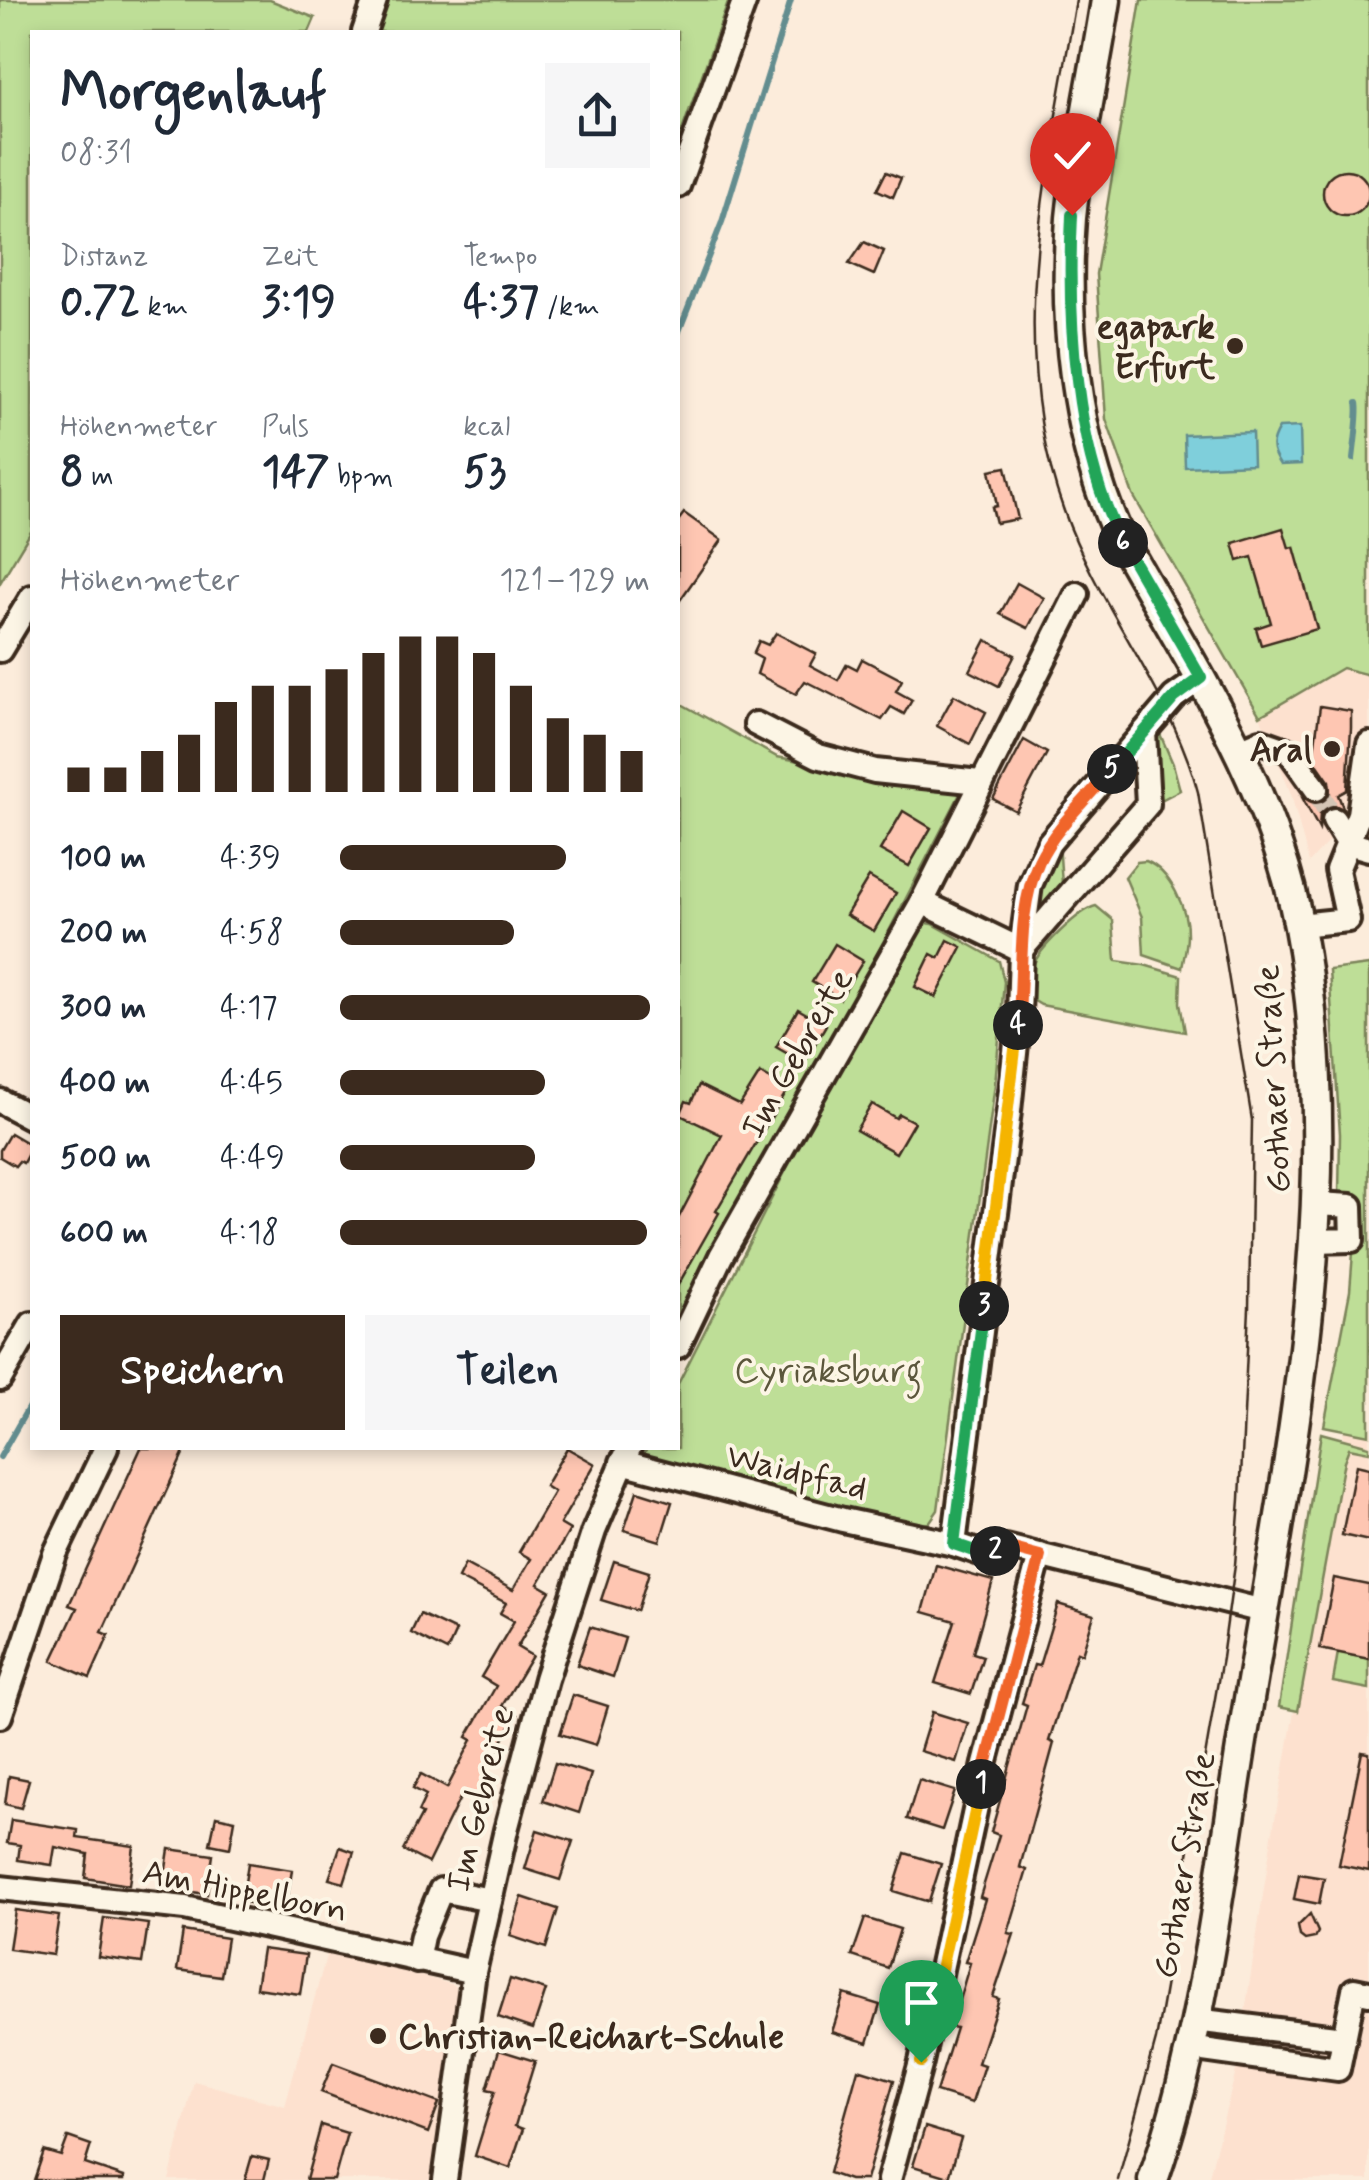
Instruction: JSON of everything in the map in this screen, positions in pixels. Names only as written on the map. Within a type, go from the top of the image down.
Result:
[{"type":"main road","name":"Gothaer Straße","points":[[1106,0],[1072,215],[1068,290],[1076,377],[1104,502],[1201,678],[1250,746],[1299,925],[1312,1019],[1320,1135],[1314,1242],[1294,1409],[1263,1611],[1189,2048],[1170,2131],[1153,2180]]},
{"type":"main road","name":"Gothaer Straße","points":[[1166,2180],[1170,2131]]},
{"type":"street","points":[[365,30],[375,0]]},
{"type":"street","points":[[680,180],[745,0]]},
{"type":"street","name":"Im Gebreite","points":[[680,1342],[721,1256],[922,902],[1077,594]]},
{"type":"street","points":[[0,650],[30,600]]},
{"type":"street","points":[[1201,678],[1174,698],[1049,843],[1030,886],[1021,950],[1009,1111],[954,1544],[986,1555],[1006,1547],[1263,1611]]},
{"type":"street","points":[[756,724],[818,756],[875,770],[980,782]]},
{"type":"street","points":[[1021,950],[1148,804],[1144,732]]},
{"type":"street","points":[[1299,925],[1348,920],[1337,870],[1358,846],[1369,744]]},
{"type":"street","points":[[1250,746],[1290,751],[1316,790]]},
{"type":"street","points":[[1334,820],[1358,846]]},
{"type":"street","points":[[922,902],[1021,950]]},
{"type":"street","points":[[0,1100],[30,1117]]},
{"type":"street","points":[[0,1379],[30,1327]]},
{"type":"street","points":[[0,1716],[55,1554],[105,1450]]},
{"type":"street","name":"Im Gebreite","points":[[445,2180],[474,1972],[490,1900],[546,1680],[594,1531],[626,1455]]},
{"type":"street","name":"Waidpfad","points":[[626,1455],[843,1520],[954,1544]]},
{"type":"street","points":[[889,2180],[921,2062],[985,1764],[1040,1556]]},
{"type":"street","name":"Am Hippelborn","points":[[0,1888],[185,1908],[474,1972]]},
{"type":"street","points":[[416,1961],[441,1890],[490,1900]]},
{"type":"street","points":[[1189,2048],[1338,2068],[1354,1990],[1369,1993]]},
{"type":"street","points":[[1194,2020],[1344,2038]]},
{"type":"shaded area","points":[[1342,668],[1369,675],[1369,796],[1309,863],[1291,794],[1260,716]]},
{"type":"shaded area","points":[[1344,1430],[1369,1435],[1369,2180],[1208,2180],[1236,2071],[1272,1836]]},
{"type":"shaded area","name":"Christian-Reichart-Schule","points":[[328,1949],[454,1985],[457,1991],[432,2180],[169,2180],[194,2081],[285,2106]]},
{"type":"green space","points":[[0,0],[270,0],[315,18],[310,30],[30,30],[30,533],[0,583]]},
{"type":"green space","points":[[386,0],[729,0],[680,136],[680,30],[374,30]]},
{"type":"green space","name":"egapark Erfurt","points":[[1141,0],[1369,0],[1369,675],[1342,668],[1260,716],[1133,495],[1106,419],[1096,274]]},
{"type":"green space","points":[[680,703],[777,757],[962,790],[861,985],[680,1311]]},
{"type":"green space","points":[[1157,727],[1180,790],[1161,800]]},
{"type":"green space","points":[[1059,842],[1062,884],[1035,917],[1039,888]]},
{"type":"green space","points":[[1146,861],[1163,873],[1181,903],[1187,925],[1182,968],[1144,955],[1142,917],[1125,877],[1137,862]]},
{"type":"green space","points":[[1096,906],[1113,920],[1116,961],[1181,976],[1185,1032],[1041,1005],[1031,999],[1036,959],[1070,923]]},
{"type":"green space","name":"Cyriaksburg","points":[[926,923],[933,924],[999,961],[1004,982],[995,1084],[938,1510],[929,1523],[915,1526],[642,1456],[646,1450],[680,1450],[680,1380],[793,1156],[917,930]]},
{"type":"green space","points":[[1369,965],[1369,1435],[1324,1426],[1350,1291],[1354,1240],[1339,1196],[1340,1134],[1329,970]]},
{"type":"green space","points":[[1321,1433],[1369,1446],[1369,1452],[1349,1448],[1344,1461],[1298,1711],[1279,1707]]},
{"type":"green space","points":[[1338,1652],[1369,1659],[1369,1689],[1333,1682]]},
{"type":"water","points":[[1300,427],[1301,464],[1280,465],[1272,446],[1276,433],[1279,428]]},
{"type":"water","points":[[1252,432],[1253,464],[1185,467],[1184,435]]},
{"type":"building","points":[[1346,170],[1362,177],[1369,193],[1362,209],[1346,216],[1330,209],[1323,193],[1330,177]]},
{"type":"building","points":[[886,172],[901,178],[893,197],[877,190]]},
{"type":"building","points":[[864,242],[884,251],[874,275],[849,264]]},
{"type":"building","points":[[1006,467],[1018,519],[996,523],[990,470]]},
{"type":"building","points":[[684,513],[722,540],[680,600],[680,518]]},
{"type":"building","points":[[1283,528],[1289,548],[1294,547],[1317,629],[1261,645],[1256,628],[1271,623],[1252,557],[1238,561],[1233,543]]},
{"type":"building","points":[[1017,583],[1044,598],[1028,628],[1000,614]]},
{"type":"building","points":[[776,633],[816,654],[810,665],[838,680],[847,664],[857,669],[862,659],[902,680],[896,691],[912,700],[904,714],[891,707],[882,720],[805,681],[796,694],[757,674],[762,659],[753,654],[759,641],[768,645]]},
{"type":"building","points":[[986,640],[1015,655],[999,686],[970,671]]},
{"type":"building","points":[[954,695],[986,712],[970,744],[937,726]]},
{"type":"building","points":[[1320,706],[1351,711],[1351,728],[1347,790],[1338,795],[1344,810],[1335,805],[1325,808],[1320,814],[1319,829],[1302,797],[1318,804],[1330,794],[1329,781],[1313,758]]},
{"type":"building","points":[[1024,740],[1047,753],[1016,811],[993,799]]},
{"type":"building","points":[[903,811],[931,828],[909,866],[880,850]]},
{"type":"building","points":[[869,877],[896,893],[874,931],[846,915]]},
{"type":"building","points":[[948,940],[962,947],[936,997],[915,987],[931,954],[939,958]]},
{"type":"building","points":[[835,944],[863,961],[840,999],[812,982]]},
{"type":"building","points":[[798,1009],[826,1025],[804,1063],[776,1047]]},
{"type":"building","points":[[760,1073],[788,1089],[716,1211],[719,1213],[680,1281],[680,1215],[722,1135],[680,1115],[699,1085],[740,1105]]},
{"type":"building","points":[[872,1104],[896,1118],[899,1114],[914,1122],[896,1153],[856,1130]]},
{"type":"building","points":[[10,1133],[30,1145],[23,1163],[19,1161],[15,1166],[0,1157]]},
{"type":"building","points":[[140,1450],[185,1450],[102,1632],[109,1635],[90,1678],[52,1661],[77,1608],[69,1605]]},
{"type":"building","points":[[566,1450],[595,1464],[560,1524],[570,1530],[538,1584],[550,1591],[517,1647],[532,1656],[502,1706],[517,1715],[484,1772],[494,1777],[481,1801],[463,1792],[428,1863],[403,1850],[422,1814],[418,1812],[426,1795],[413,1788],[421,1774],[447,1788],[472,1740],[467,1737],[496,1686],[481,1677],[514,1621],[500,1613],[506,1603],[458,1578],[465,1564],[513,1590],[531,1559],[519,1552],[554,1492],[545,1486]]},
{"type":"building","points":[[1356,1465],[1369,1468],[1369,1541],[1342,1535]]},
{"type":"building","points":[[637,1491],[672,1502],[660,1541],[624,1530]]},
{"type":"building","points":[[614,1561],[649,1572],[637,1611],[601,1600]]},
{"type":"building","points":[[936,1565],[993,1581],[973,1653],[983,1656],[971,1694],[935,1683],[955,1621],[923,1612]]},
{"type":"building","points":[[1334,1578],[1369,1585],[1369,1659],[1320,1649]]},
{"type":"building","points":[[1058,1604],[1094,1615],[1082,1654],[1077,1652],[1049,1741],[1054,1743],[1020,1867],[1027,1870],[1008,1933],[1014,1934],[993,1997],[999,1999],[978,2063],[984,2065],[972,2103],[936,2092],[956,2028],[951,2027],[970,1963],[965,1962],[985,1899],[980,1897],[999,1835],[991,1832],[1027,1705],[1022,1703],[1034,1665],[1039,1666]]},
{"type":"building","points":[[420,1614],[456,1631],[447,1651],[411,1633]]},
{"type":"building","points":[[590,1627],[625,1638],[613,1677],[577,1665]]},
{"type":"building","points":[[573,1695],[608,1706],[596,1745],[560,1734]]},
{"type":"building","points":[[932,1712],[968,1723],[956,1762],[920,1751]]},
{"type":"building","points":[[1362,1752],[1369,1753],[1369,1871],[1339,1865]]},
{"type":"building","points":[[555,1763],[591,1774],[579,1813],[543,1801]]},
{"type":"building","points":[[9,1776],[29,1780],[21,1808],[5,1804]]},
{"type":"building","points":[[919,1780],[955,1791],[942,1830],[907,1819]]},
{"type":"building","points":[[216,1816],[235,1820],[230,1848],[210,1844]]},
{"type":"building","points":[[11,1820],[78,1830],[77,1838],[134,1846],[129,1885],[85,1878],[88,1854],[55,1847],[52,1865],[18,1860],[20,1845],[7,1843]]},
{"type":"building","points":[[537,1830],[573,1841],[560,1880],[525,1869]]},
{"type":"building","points":[[340,1847],[354,1852],[344,1883],[329,1879]]},
{"type":"building","points":[[169,1849],[213,1855],[207,1894],[163,1888]]},
{"type":"building","points":[[905,1853],[941,1864],[929,1902],[893,1891]]},
{"type":"building","points":[[248,1863],[292,1870],[286,1908],[242,1902]]},
{"type":"building","points":[[1299,1874],[1324,1878],[1319,1904],[1294,1899]]},
{"type":"building","points":[[522,1897],[558,1909],[546,1948],[510,1936]]},
{"type":"building","points":[[15,1910],[59,1916],[53,1955],[9,1949]]},
{"type":"building","points":[[1310,1914],[1318,1932],[1315,1938],[1305,1940],[1298,1926]]},
{"type":"building","points":[[104,1918],[148,1924],[142,1963],[98,1957]]},
{"type":"building","points":[[865,1918],[900,1929],[888,1968],[852,1956]]},
{"type":"building","points":[[183,1931],[227,1938],[221,1976],[177,1970]]},
{"type":"building","points":[[262,1949],[306,1955],[300,1994],[256,1988]]},
{"type":"building","points":[[510,1979],[546,1990],[533,2029],[498,2017]]},
{"type":"building","points":[[844,1994],[880,2005],[868,2043],[832,2032]]},
{"type":"building","points":[[499,2050],[535,2061],[515,2126],[523,2129],[510,2168],[475,2156],[495,2091],[487,2089]]},
{"type":"building","points":[[333,2063],[439,2103],[428,2133],[321,2092]]},
{"type":"building","points":[[858,2069],[894,2080],[866,2180],[849,2180],[829,2173]]},
{"type":"building","points":[[321,2125],[347,2133],[334,2180],[306,2180]]},
{"type":"building","points":[[925,2127],[961,2138],[949,2177],[913,2166]]},
{"type":"building","points":[[68,2137],[91,2145],[85,2164],[124,2180],[34,2180],[44,2151],[61,2156]]},
{"type":"building","points":[[252,2156],[269,2160],[264,2180],[245,2180]]},
{"type":"waterway","points":[[680,329],[722,222],[791,0]]},
{"type":"waterway","points":[[1353,459],[1357,403]]},
{"type":"waterway","points":[[0,1457],[30,1404]]},
{"type":"tunnel","points":[[1316,789],[1334,820]]},
{"type":"tram line","points":[[1076,0],[1037,256],[1036,384],[1046,448],[1079,547],[1171,719],[1198,792],[1252,1120],[1249,1308],[1235,1565],[1156,2040],[1118,2180]]},
{"type":"place","name":"egapark Erfurt","points":[[1235,346]]},
{"type":"place","name":"Aral","points":[[1332,749]]},
{"type":"place","name":"Christian-Reichart-Schule","points":[[378,2036]]},
{"type":"route","points":[[921,2062],[985,1764],[1040,1556],[1006,1547],[986,1555],[954,1544],[1009,1111],[1021,950],[1030,886],[1049,843],[1174,698],[1201,678],[1145,583],[1104,502],[1076,377],[1068,290],[1072,215]]}]
